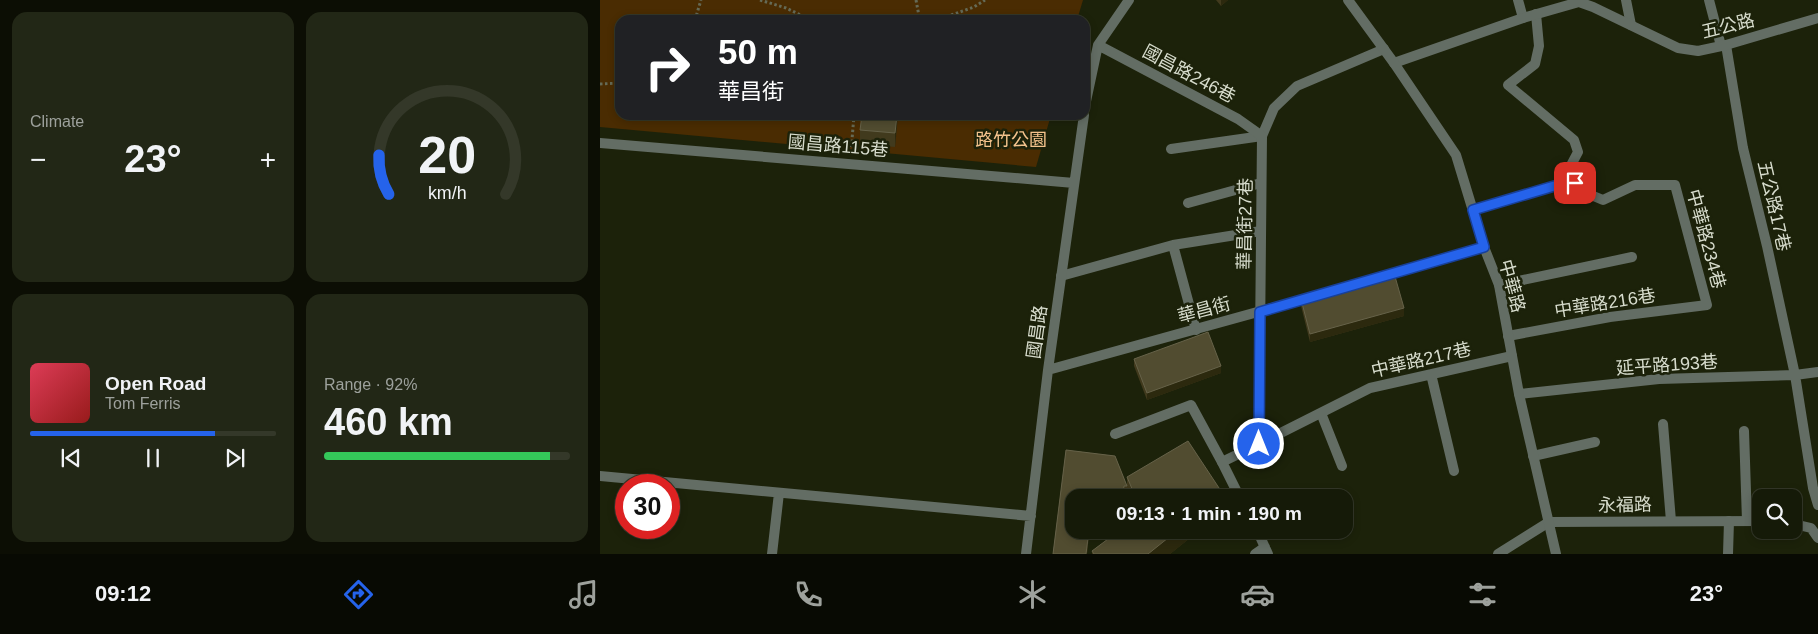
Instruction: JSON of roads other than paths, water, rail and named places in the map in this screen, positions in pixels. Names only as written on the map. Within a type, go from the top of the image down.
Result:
[{"type":"street","points":[[1090,83],[1098,45],[1129,0]]},
{"type":"street","name":"中華路","points":[[1348,0],[1456,154],[1484,247],[1499,285],[1519,394],[1556,554]]},
{"type":"street","points":[[1518,0],[1523,18]]},
{"type":"street","points":[[1626,0],[1631,25]]},
{"type":"street","name":"五公路17巷","points":[[1708,0],[1724,45],[1743,148],[1767,246],[1795,375],[1813,488],[1818,505]]},
{"type":"street","name":"五公路","points":[[1394,63],[1536,14],[1561,3],[1578,2],[1678,48],[1698,51],[1818,18]]},
{"type":"street","points":[[1473,210],[1561,184],[1578,152],[1574,140],[1508,85],[1536,64],[1539,46],[1536,14]]},
{"type":"street","name":"國昌路246巷","points":[[1098,45],[1238,119],[1262,136]]},
{"type":"street","points":[[1172,149],[1262,136],[1274,108],[1297,86],[1384,50]]},
{"type":"street","name":"國昌路","points":[[1026,554],[1048,370],[1083,120]]},
{"type":"street","name":"華昌街27巷","points":[[1259,444],[1262,136]]},
{"type":"street","name":"國昌路115巷","points":[[600,143],[1074,183]]},
{"type":"street","name":"中華路234巷","points":[[1561,184],[1575,183],[1591,195],[1603,200],[1635,185],[1675,185],[1707,305]]},
{"type":"street","points":[[1188,203],[1262,184]]},
{"type":"street","points":[[1061,276],[1173,245],[1261,231]]},
{"type":"street","points":[[1173,245],[1196,330]]},
{"type":"street","points":[[1372,280],[1484,247]]},
{"type":"street","points":[[1499,285],[1632,257]]},
{"type":"street","name":"華昌街","points":[[1048,370],[1325,293]]},
{"type":"street","name":"中華路216巷","points":[[1508,336],[1610,317],[1707,305]]},
{"type":"street","name":"中華路217巷","points":[[1222,462],[1370,388],[1512,356]]},
{"type":"street","name":"延平路193巷","points":[[1519,394],[1659,379],[1795,375],[1818,372]]},
{"type":"street","points":[[1431,374],[1454,470]]},
{"type":"street","points":[[1115,434],[1192,405],[1236,489]]},
{"type":"street","points":[[1321,413],[1342,466]]},
{"type":"street","points":[[1663,424],[1671,521]]},
{"type":"street","points":[[1744,431],[1747,521]]},
{"type":"street","points":[[1533,456],[1595,442]]},
{"type":"street","points":[[600,476],[1031,516]]},
{"type":"street","points":[[772,554],[779,493]]},
{"type":"street","points":[[1728,554],[1730,521]]},
{"type":"street","name":"永福路","points":[[1549,522],[1752,521]]},
{"type":"street","points":[[1498,554],[1549,522]]},
{"type":"street","points":[[1802,526],[1811,528],[1818,538]]},
{"type":"street","points":[[1255,554],[1266,552],[1260,539]]},
{"type":"park label","name":"路竹公園","points":[[1011,140]]}]
